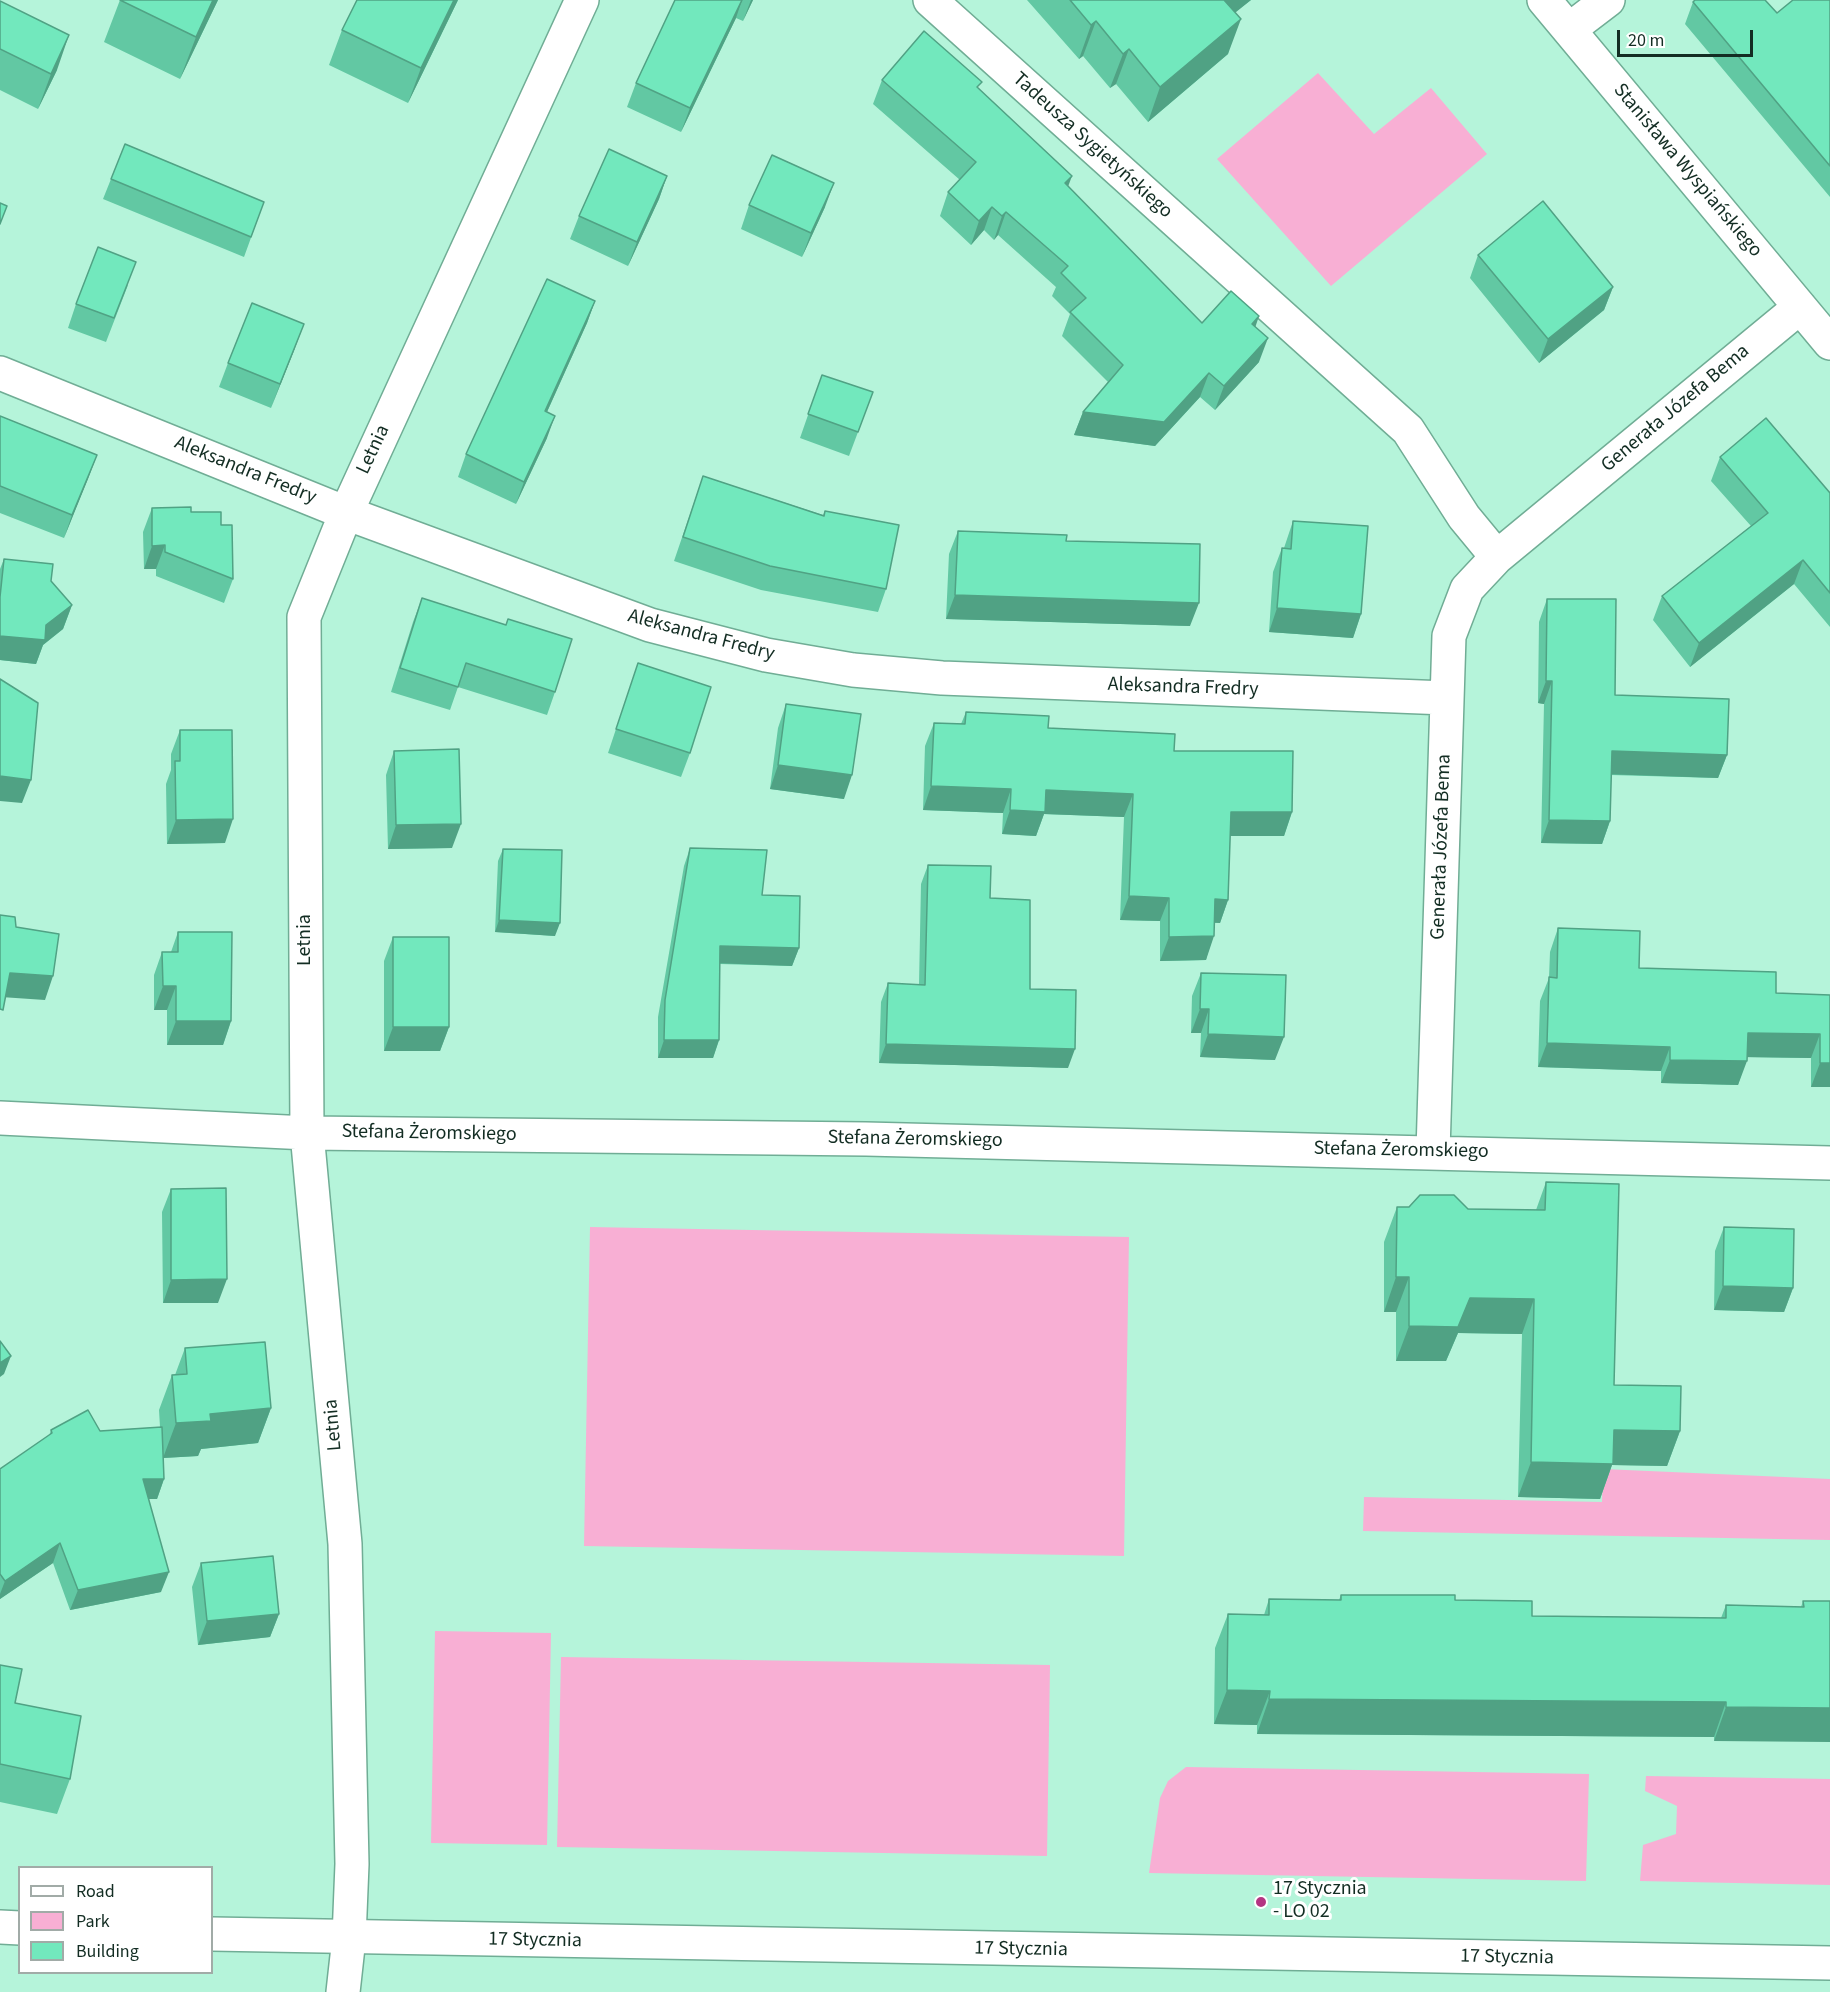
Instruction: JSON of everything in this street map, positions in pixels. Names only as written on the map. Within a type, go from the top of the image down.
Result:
[{"type":"street","name":"Letnia","points":[[343,1992],[349,1938],[352,1864],[345,1544],[307,1133],[304,617],[346,513],[582,0]]},
{"type":"street","name":"Tadeusza Sygietyńskiego","points":[[930,0],[1408,430],[1464,517],[1497,558]]},
{"type":"street","name":"Stanisława Wyspiańskiego","points":[[1544,0],[1830,343]]},
{"type":"street","points":[[1570,29],[1608,0]]},
{"type":"street","name":"Generała Józefa Bema","points":[[1433,1151],[1449,636],[1467,589],[1497,558],[1800,307]]},
{"type":"street","name":"Aleksandra Fredry","points":[[0,373],[346,513],[650,625],[766,655],[831,666],[942,678],[1446,698]]},
{"type":"street","name":"Stefana Żeromskiego","points":[[0,1118],[307,1133],[866,1139],[1433,1151],[1830,1163]]},
{"type":"street","points":[[0,1927],[18,1928]]},
{"type":"street","name":"17 Stycznia","points":[[213,1934],[1830,1963]]},
{"type":"green space","points":[[1318,73],[1374,134],[1431,88],[1487,154],[1331,286],[1217,159]]},
{"type":"green space","points":[[590,1227],[1129,1237],[1124,1556],[584,1546]]},
{"type":"green space","points":[[1603,1469],[1830,1479],[1830,1540],[1363,1531],[1364,1497],[1602,1502]]},
{"type":"green space","points":[[435,1631],[551,1633],[547,1845],[431,1843]]},
{"type":"green space","points":[[561,1657],[1050,1665],[1047,1856],[557,1847]]},
{"type":"green space","points":[[1186,1767],[1589,1774],[1586,1881],[1149,1873],[1160,1798],[1168,1781]]},
{"type":"green space","points":[[1646,1776],[1830,1779],[1830,1885],[1640,1881],[1643,1845],[1676,1834],[1677,1806],[1645,1791]]},
{"type":"building","points":[[120,0],[213,0],[196,37]]},
{"type":"building","points":[[357,0],[454,0],[421,68],[342,30]]},
{"type":"building","points":[[675,0],[742,0],[690,108],[636,83]]},
{"type":"building","points":[[1070,0],[1224,0],[1241,19],[1160,87],[1129,49],[1123,54],[1096,21],[1091,25]]},
{"type":"building","points":[[1695,0],[1765,0],[1777,13],[1793,0],[1830,0],[1830,166],[1693,2]]},
{"type":"building","points":[[0,1],[69,35],[51,74],[0,49]]},
{"type":"building","points":[[924,31],[982,82],[977,87],[1072,176],[1065,183],[1202,323],[1231,291],[1259,316],[1252,324],[1268,338],[1224,386],[1209,373],[1164,422],[1083,412],[1123,365],[1070,312],[1086,298],[1061,273],[1068,266],[1006,212],[1002,216],[992,207],[979,221],[948,192],[976,162],[882,80]]},
{"type":"building","points":[[125,144],[264,202],[251,237],[111,179]]},
{"type":"building","points":[[609,149],[667,176],[637,242],[579,216]]},
{"type":"building","points":[[772,155],[834,183],[811,233],[749,205]]},
{"type":"building","points":[[1543,201],[1613,287],[1548,339],[1478,255]]},
{"type":"building","points":[[0,203],[7,206],[0,224]]},
{"type":"building","points":[[98,247],[136,262],[114,318],[76,304]]},
{"type":"building","points":[[547,279],[595,301],[545,411],[555,416],[524,482],[466,454]]},
{"type":"building","points":[[252,303],[304,324],[280,384],[228,363]]},
{"type":"building","points":[[822,375],[873,392],[858,432],[808,414]]},
{"type":"building","points":[[0,416],[97,455],[72,515],[0,486]]},
{"type":"building","points":[[1766,418],[1830,493],[1830,593],[1803,560],[1699,643],[1662,596],[1768,513],[1720,457]]},
{"type":"building","points":[[703,476],[824,516],[825,511],[899,525],[886,589],[770,566],[683,537]]},
{"type":"building","points":[[191,507],[191,512],[221,512],[221,525],[232,525],[233,579],[165,552],[165,545],[152,546],[152,508]]},
{"type":"building","points":[[1293,521],[1368,526],[1361,614],[1277,608],[1282,548],[1291,549]]},
{"type":"building","points":[[958,531],[1067,535],[1066,541],[1200,544],[1199,603],[955,595]]},
{"type":"building","points":[[4,559],[53,564],[51,581],[72,605],[46,625],[45,640],[0,636],[0,597]]},
{"type":"building","points":[[422,598],[506,625],[508,619],[572,639],[555,692],[466,663],[458,687],[400,668]]},
{"type":"building","points":[[1547,599],[1616,599],[1615,695],[1729,699],[1727,755],[1612,751],[1610,821],[1549,820],[1552,681],[1546,681]]},
{"type":"building","points":[[638,663],[711,687],[690,753],[616,729]]},
{"type":"building","points":[[0,679],[38,703],[31,780],[0,776]]},
{"type":"building","points":[[786,704],[861,714],[852,775],[778,765]]},
{"type":"building","points":[[966,712],[1049,716],[1048,728],[1175,734],[1174,751],[1293,751],[1292,812],[1231,812],[1228,900],[1215,899],[1214,936],[1169,937],[1169,898],[1129,896],[1133,794],[1046,790],[1045,812],[1010,810],[1011,789],[931,786],[934,723],[965,724]]},
{"type":"building","points":[[180,730],[232,730],[233,819],[176,820],[175,761],[180,761]]},
{"type":"building","points":[[459,749],[461,824],[396,825],[394,751]]},
{"type":"building","points":[[690,848],[767,850],[762,895],[800,896],[799,948],[720,946],[719,1040],[664,1040],[665,1000]]},
{"type":"building","points":[[503,849],[562,850],[560,923],[499,920]]},
{"type":"building","points":[[928,865],[991,866],[990,898],[1030,900],[1030,989],[1076,990],[1075,1049],[886,1044],[888,983],[925,985]]},
{"type":"building","points":[[0,915],[15,917],[16,927],[59,934],[53,976],[10,973],[3,1010],[0,1009]]},
{"type":"building","points":[[1558,928],[1640,931],[1639,968],[1776,972],[1776,993],[1830,995],[1830,1063],[1820,1063],[1820,1034],[1748,1033],[1747,1061],[1670,1060],[1670,1047],[1547,1043],[1549,977],[1557,978]]},
{"type":"building","points":[[178,932],[232,932],[231,1021],[176,1021],[176,986],[163,986],[162,952],[178,952]]},
{"type":"building","points":[[393,937],[449,937],[449,1027],[393,1027]]},
{"type":"building","points":[[1201,973],[1286,975],[1284,1037],[1208,1034],[1209,1009],[1200,1009]]},
{"type":"building","points":[[1546,1182],[1619,1184],[1614,1385],[1681,1386],[1680,1431],[1614,1430],[1613,1464],[1531,1462],[1534,1299],[1470,1298],[1458,1327],[1409,1326],[1409,1277],[1396,1277],[1397,1207],[1409,1207],[1420,1195],[1454,1195],[1468,1209],[1545,1210]]},
{"type":"building","points":[[226,1188],[227,1279],[171,1280],[171,1189]]},
{"type":"building","points":[[1724,1227],[1794,1229],[1793,1288],[1723,1286]]},
{"type":"building","points":[[0,1341],[11,1356],[0,1363]]},
{"type":"building","points":[[265,1342],[271,1408],[210,1414],[211,1421],[176,1423],[172,1375],[187,1374],[185,1348]]},
{"type":"building","points":[[88,1410],[100,1431],[162,1427],[164,1479],[143,1479],[169,1572],[78,1590],[60,1543],[5,1581],[0,1574],[0,1469],[52,1433],[51,1430]]},
{"type":"building","points":[[273,1556],[279,1614],[207,1621],[201,1563]]},
{"type":"building","points":[[1341,1595],[1455,1595],[1455,1600],[1532,1601],[1532,1616],[1726,1618],[1726,1605],[1804,1607],[1803,1601],[1830,1601],[1830,1708],[1726,1707],[1726,1702],[1269,1699],[1270,1691],[1227,1690],[1228,1614],[1269,1615],[1269,1599],[1341,1600]]},
{"type":"building","points":[[0,1665],[22,1669],[15,1703],[81,1716],[70,1779],[0,1764]]},
{"type":"place","name":"17 Stycznia - LO 02","points":[[1261,1902]]}]
